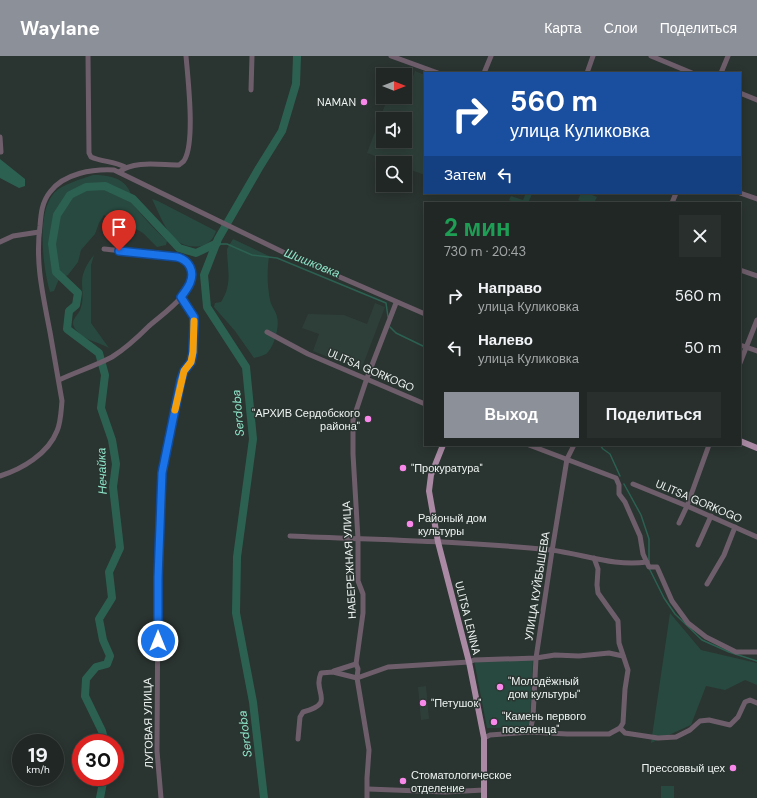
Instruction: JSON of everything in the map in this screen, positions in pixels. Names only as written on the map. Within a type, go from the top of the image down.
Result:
[{"type":"main road","points":[[741,441],[757,448]]},
{"type":"main road","name":"ULITSA LENINA","points":[[443,446],[431,475],[429,491],[438,542],[469,662],[484,738],[484,798]]},
{"type":"street","points":[[88,56],[89,153],[91,157],[95,159],[116,162],[125,167],[179,165],[185,159],[190,134],[190,110],[186,56]]},
{"type":"street","points":[[251,90],[252,56]]},
{"type":"street","points":[[391,56],[435,72]]},
{"type":"street","points":[[484,72],[491,56]]},
{"type":"street","points":[[587,72],[593,56]]},
{"type":"street","points":[[651,56],[690,72]]},
{"type":"street","points":[[721,72],[728,56]]},
{"type":"street","points":[[741,93],[757,100]]},
{"type":"street","points":[[0,137],[1,152]]},
{"type":"street","points":[[119,172],[125,167]]},
{"type":"street","points":[[0,476],[19,469],[52,442],[60,420],[62,401],[39,274],[37,252],[42,208],[51,190],[60,182],[68,178],[85,172],[108,170],[119,172],[289,256],[396,303],[424,314]]},
{"type":"street","points":[[741,193],[757,199]]},
{"type":"street","points":[[0,242],[13,236],[39,232]]},
{"type":"street","points":[[59,380],[113,356],[181,297],[190,283],[192,277],[191,268],[183,258],[104,249]]},
{"type":"street","points":[[741,270],[757,276]]},
{"type":"street","name":"ЛУГОВАЯ УЛИЦА","points":[[161,798],[157,744],[158,578],[162,473],[181,380],[184,371],[191,362],[194,342],[194,317],[181,297]]},
{"type":"street","name":"НАБЕРЕЖНАЯ УЛИЦА","points":[[367,798],[369,750],[357,678],[358,669],[356,664],[363,614],[362,594],[358,581],[358,539],[353,454],[353,420],[367,378],[396,303]]},
{"type":"street","points":[[741,360],[757,320]]},
{"type":"street","name":"ULITSA GORKOGO","points":[[267,332],[308,354],[424,404]]},
{"type":"street","points":[[741,345],[757,351]]},
{"type":"street","points":[[532,446],[616,478],[619,485],[620,494],[640,536],[643,554],[648,564]]},
{"type":"street","name":"УЛИЦА КУЙБЫШЕВА","points":[[530,732],[534,717],[536,658],[552,551],[568,459],[574,446]]},
{"type":"street","points":[[679,523],[687,506],[709,446]]},
{"type":"street","name":"ULITSA GORKOGO","points":[[633,484],[711,516],[757,537]]},
{"type":"street","points":[[698,545],[711,516]]},
{"type":"street","points":[[707,584],[724,555],[735,527]]},
{"type":"street","points":[[290,536],[438,542],[552,551],[611,562],[648,564],[657,567],[672,601],[688,623],[706,637],[736,652],[757,652]]},
{"type":"street","points":[[484,738],[490,735],[530,732],[609,734],[620,728],[623,723],[625,689],[628,670],[619,643],[618,621],[598,593],[598,569],[594,558]]},
{"type":"street","points":[[333,672],[357,678],[388,668],[469,662],[474,660],[536,658],[555,655],[579,656],[609,653],[624,656]]},
{"type":"street","points":[[298,739],[300,717],[303,712],[312,709],[322,700],[318,680],[321,673],[333,672],[356,664]]},
{"type":"street","points":[[620,728],[625,733],[658,738],[676,737],[690,730],[700,721],[709,720],[730,725],[738,717],[745,702],[750,700],[757,703]]},
{"type":"street","points":[[368,788],[445,792],[484,790]]},
{"type":"shaded area","points":[[415,71],[424,75],[424,175],[412,170],[412,156],[376,156],[367,153],[376,129],[376,148],[412,148],[412,112],[382,112],[385,104],[412,104],[412,79]]},
{"type":"shaded area","points":[[0,159],[25,179],[25,186],[19,188],[0,178]]},
{"type":"shaded area","points":[[93,175],[109,176],[124,183],[130,192],[135,207],[167,241],[166,245],[157,247],[143,233],[130,224],[122,215],[113,218],[104,215],[95,234],[81,250],[78,262],[68,275],[59,279],[54,291],[50,292],[43,255],[43,227],[48,202],[54,193],[62,187]]},
{"type":"shaded area","points":[[526,194],[532,194],[528,202],[514,202],[509,200],[511,196],[523,200]]},
{"type":"shaded area","points":[[581,194],[590,194],[597,197],[594,202],[583,202],[578,200]]},
{"type":"shaded area","points":[[152,199],[216,231],[214,236],[209,242],[201,246],[182,244],[169,233]]},
{"type":"shaded area","points":[[233,239],[269,256],[268,288],[271,302],[276,313],[278,326],[274,342],[269,351],[265,355],[254,358],[235,331],[214,307],[215,303],[221,302],[227,289],[227,249]]},
{"type":"shaded area","points":[[94,255],[91,265],[91,323],[109,348],[84,337],[74,328],[73,324],[82,303],[82,282],[84,271]]},
{"type":"shaded area","points":[[375,303],[385,307],[361,370],[313,351],[319,334],[302,328],[308,314],[344,315],[367,324]]},
{"type":"shaded area","points":[[670,613],[701,650],[757,663],[757,685],[745,680],[725,690],[706,686],[691,725],[651,743]]},
{"type":"shaded area","points":[[533,659],[530,720],[528,727],[487,728],[474,660]]},
{"type":"shaded area","name":"\"Петушок\"","points":[[426,686],[429,719],[421,720],[418,687]]},
{"type":"shaded area","points":[[661,786],[674,786],[674,798],[661,798]]},
{"type":"waterway","name":"Serdoba","points":[[264,798],[253,702],[236,613],[237,557],[253,439],[246,367],[207,307],[204,275],[218,239],[282,131],[296,84],[297,56]]},
{"type":"waterway","name":"Нечайка","points":[[103,734],[85,696],[86,679],[96,667],[107,664],[110,656],[103,640],[99,619],[112,598],[109,572],[120,548],[113,487],[116,464],[112,440],[101,408],[105,375],[99,353],[67,329],[69,311],[76,305],[78,293],[56,272],[52,244],[57,215],[70,195],[86,187],[105,186],[133,199],[179,248],[196,253],[217,243]]},
{"type":"waterway","name":"Шишковка","points":[[216,244],[227,244],[252,255],[277,258],[386,303],[388,317]]},
{"type":"waterway","name":"Шишковка","points":[[390,327],[396,333],[424,347]]},
{"type":"waterway","name":"Шишковка","points":[[601,446],[610,454],[620,476]]},
{"type":"waterway","points":[[624,484],[641,515],[649,539],[649,562]]},
{"type":"waterway","name":"Шишковка","points":[[649,568],[664,598],[675,614],[702,640],[729,652],[757,661]]},
{"type":"waterway","name":"Нечайка","points":[[100,798],[102,786]]},
{"type":"slow traffic","points":[[175,410],[181,380],[184,371],[191,362],[194,342],[194,321]]},
{"type":"place","name":"NAMAN","points":[[364,102]]},
{"type":"place","name":"\"АРХИВ Сердобского района\"","points":[[368,419]]},
{"type":"place","name":"\"Прокуратура\"","points":[[403,468]]},
{"type":"place","name":"Районый дом культуры","points":[[410,524]]},
{"type":"place","name":"\"Молодёжный дом культуры\"","points":[[500,687]]},
{"type":"place","name":"\"Петушок\"","points":[[423,703]]},
{"type":"place","name":"\"Камень первого поселенца\"","points":[[494,722]]},
{"type":"place","name":"Прессоввый цех","points":[[733,768]]},
{"type":"place","name":"Стоматологическое отделение","points":[[403,781]]},
{"type":"route","points":[[119,251],[183,258],[191,268],[192,277],[181,297],[194,317],[193,352],[191,362],[184,371],[181,380],[162,473],[158,578],[158,641]]}]
